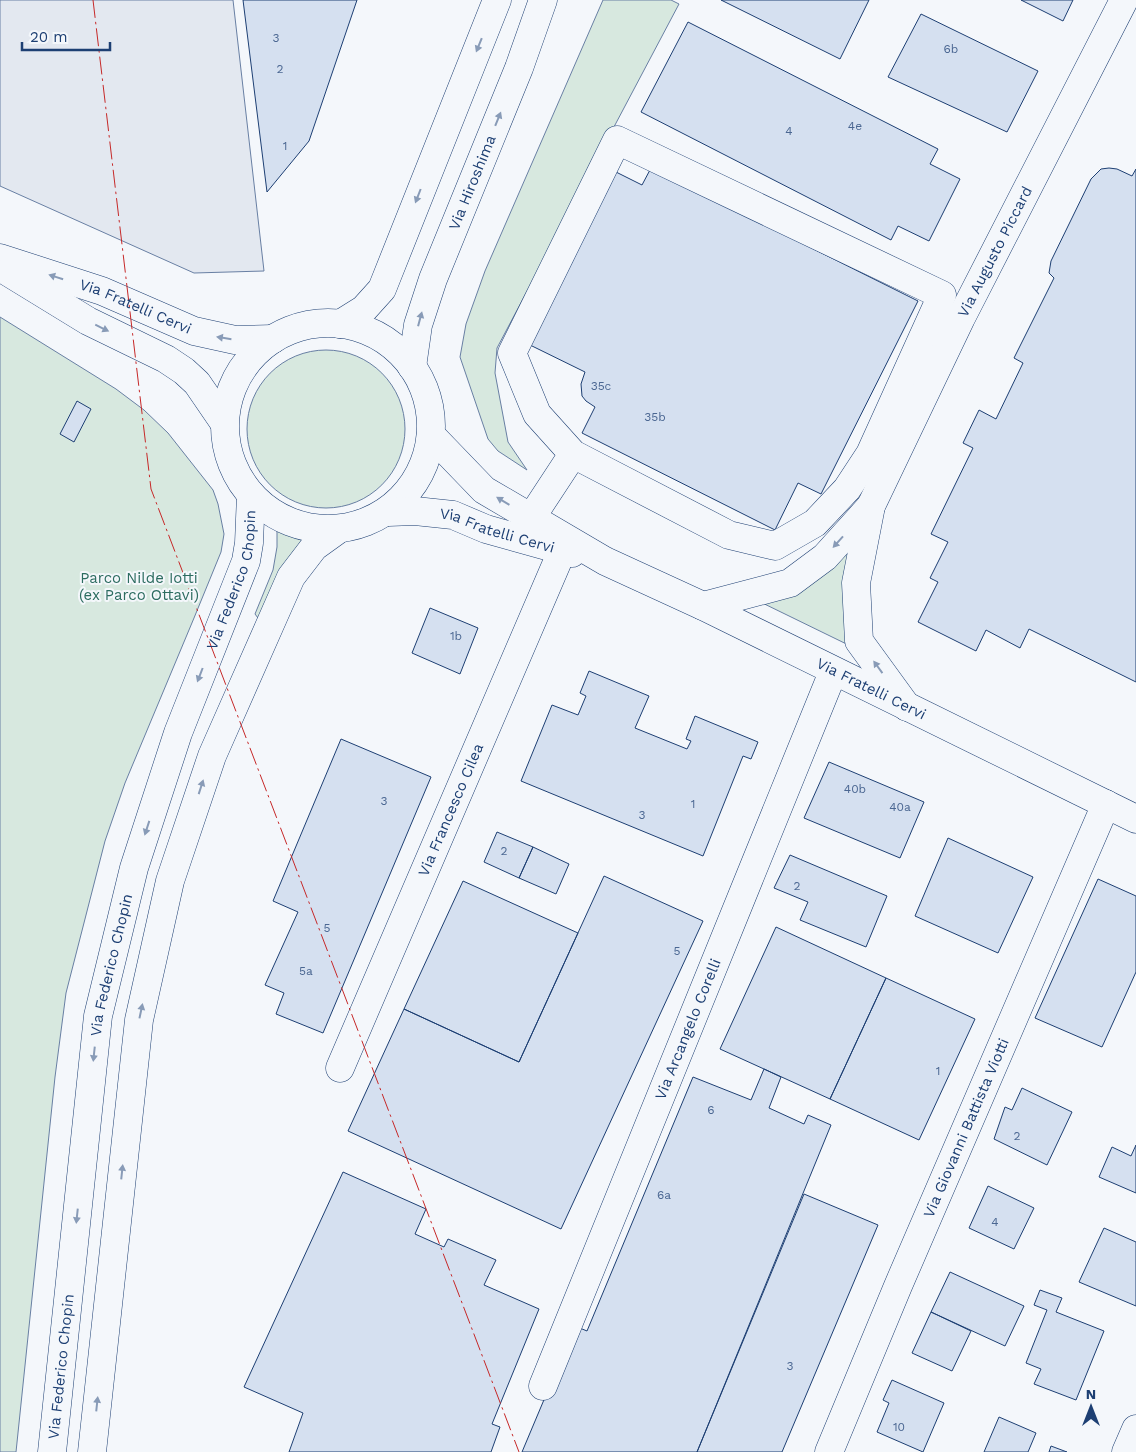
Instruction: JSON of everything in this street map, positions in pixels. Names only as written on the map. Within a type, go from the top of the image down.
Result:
[{"type":"main road","points":[[340,324],[364,309],[382,289],[496,0]]},
{"type":"main road","name":"Via Hiroshima","points":[[412,367],[418,325],[430,287],[519,68],[544,0]]},
{"type":"main road","name":"Via Augusto Piccard","points":[[907,707],[859,641],[856,584],[871,506],[961,318],[1124,0]]},
{"type":"main road","points":[[617,140],[942,295],[870,454],[847,488],[815,523],[775,546],[729,535],[573,454],[537,414],[512,352],[617,140]]},
{"type":"main road","name":"Via Fratelli Cervi","points":[[0,258],[102,291],[194,332],[235,340],[273,339]]},
{"type":"main road","name":"Via Fratelli Cervi","points":[[0,268],[88,321],[166,359],[184,371],[197,383],[223,420]]},
{"type":"main road","name":"Via Fratelli Cervi","points":[[340,324],[366,332],[390,345],[412,367],[423,386],[430,410],[431,435],[425,464],[410,490],[388,512],[365,524],[339,529],[310,525],[281,517],[251,495],[237,474],[226,447],[223,420],[230,389],[247,360],[273,339],[305,326],[340,324]]},
{"type":"main road","name":"Via Fratelli Cervi","points":[[431,435],[484,490],[605,562],[703,606],[833,672],[1136,819]]},
{"type":"main road","points":[[532,518],[573,454]]},
{"type":"main road","name":"Via Federico Chopin","points":[[52,1452],[98,1016],[134,868],[178,733],[246,561],[249,543],[251,495]]},
{"type":"main road","name":"Via Augusto Piccard","points":[[703,606],[790,584],[825,556],[871,506]]},
{"type":"main road","name":"Via Fratelli Cervi","points":[[388,512],[415,510],[453,516],[486,529],[605,562]]},
{"type":"main road","points":[[92,1452],[139,1020],[170,881],[212,756],[291,577],[314,547],[339,529]]},
{"type":"main road","name":"Via Francesco Cilea","points":[[340,1068],[562,551]]},
{"type":"main road","name":"Via Arcangelo Corelli","points":[[543,1386],[833,672]]},
{"type":"main road","name":"Via Giovanni Battista Viotti","points":[[829,1452],[901,1277],[1106,804]]},
{"type":"main road","points":[[1126,1452],[1136,1428]]},
{"type":"green space","points":[[603,0],[671,0],[679,4],[497,348],[495,373],[508,442],[527,470],[498,451],[488,439],[460,357],[466,324],[485,271]]},
{"type":"green space","name":"Parco Nilde Iotti (ex Parco Ottavi)","points":[[0,317],[116,389],[144,410],[168,433],[213,490],[224,534],[221,552],[125,783],[105,841],[66,993],[55,1077],[16,1452],[0,1452]]},
{"type":"green space","points":[[326,350],[356,356],[370,363],[382,373],[392,385],[399,399],[405,429],[399,459],[392,473],[382,485],[370,495],[356,502],[326,508],[296,502],[282,495],[270,485],[260,473],[253,459],[247,429],[253,399],[260,385],[270,373],[282,363],[296,356]]},
{"type":"green space","points":[[871,506],[856,583],[869,655],[746,595],[790,583]]},
{"type":"green space","points":[[277,530],[306,542],[258,618],[255,614],[273,570],[277,547]]},
{"type":"shaded area","points":[[0,0],[233,0],[264,271],[194,273],[0,186]]},
{"type":"building","points":[[243,0],[357,0],[309,141],[267,192]]},
{"type":"building","points":[[721,0],[869,0],[840,59]]},
{"type":"building","points":[[1021,0],[1073,0],[1063,21]]},
{"type":"building","points":[[921,14],[1038,71],[1007,132],[888,77]]},
{"type":"building","points":[[688,22],[938,149],[930,164],[960,179],[929,241],[898,226],[891,240],[641,112]]},
{"type":"building","points":[[608,168],[642,185],[651,168],[918,301],[821,494],[798,483],[775,530],[582,433],[595,407],[582,396],[581,384],[585,372],[530,345]]},
{"type":"building","points":[[1101,169],[1117,169],[1132,176],[1136,169],[1136,682],[1029,629],[1020,648],[986,630],[976,651],[918,622],[938,582],[930,578],[948,542],[931,534],[973,448],[963,443],[979,410],[996,419],[1023,363],[1014,358],[1054,278],[1049,273],[1051,261],[1091,179]]},
{"type":"building","points":[[77,401],[91,409],[74,442],[60,434]]},
{"type":"building","points":[[430,608],[478,628],[460,674],[412,653]]},
{"type":"building","points":[[589,671],[649,696],[635,728],[687,749],[691,741],[686,739],[695,716],[758,742],[751,759],[743,756],[703,856],[521,781],[552,705],[578,715],[586,696],[580,693]]},
{"type":"building","points":[[341,739],[431,777],[323,1033],[276,1014],[284,993],[265,985],[298,912],[273,901]]},
{"type":"building","points":[[829,762],[924,802],[900,858],[804,818]]},
{"type":"building","points":[[497,832],[533,847],[519,878],[484,862]]},
{"type":"building","points":[[948,838],[1033,877],[998,953],[915,916]]},
{"type":"building","points":[[533,847],[569,864],[556,894],[519,878]]},
{"type":"building","points":[[790,855],[887,896],[866,947],[800,920],[808,902],[774,888]]},
{"type":"building","points":[[604,876],[703,921],[561,1229],[348,1131],[404,1009],[519,1062]]},
{"type":"building","points":[[1098,879],[1136,896],[1136,972],[1102,1047],[1035,1018]]},
{"type":"building","points":[[463,881],[578,933],[519,1062],[404,1009]]},
{"type":"building","points":[[776,927],[886,978],[830,1099],[720,1049]]},
{"type":"building","points":[[886,978],[975,1019],[919,1140],[830,1099]]},
{"type":"building","points":[[764,1069],[781,1077],[769,1108],[804,1124],[808,1115],[831,1125],[697,1452],[522,1452],[575,1326],[587,1331],[693,1077],[751,1100]]},
{"type":"building","points":[[1022,1088],[1072,1112],[1047,1165],[994,1139],[1005,1107],[1012,1110]]},
{"type":"building","points":[[1136,1145],[1136,1193],[1099,1177],[1112,1147],[1131,1156]]},
{"type":"building","points":[[343,1172],[426,1209],[415,1234],[444,1247],[448,1239],[496,1260],[484,1285],[539,1309],[492,1424],[500,1427],[491,1452],[289,1452],[303,1413],[244,1387]]},
{"type":"building","points":[[988,1186],[1034,1208],[1014,1249],[969,1228]]},
{"type":"building","points":[[804,1194],[878,1225],[782,1452],[697,1452]]},
{"type":"building","points":[[1104,1228],[1136,1242],[1136,1306],[1079,1282]]},
{"type":"building","points":[[950,1272],[1024,1306],[1005,1346],[931,1312]]},
{"type":"building","points":[[1040,1290],[1062,1298],[1056,1312],[1104,1331],[1076,1400],[1034,1384],[1041,1369],[1026,1363],[1047,1310],[1034,1305]]},
{"type":"building","points":[[931,1312],[971,1331],[952,1371],[912,1353]]},
{"type":"building","points":[[892,1380],[944,1403],[923,1452],[877,1432],[889,1403],[883,1400]]},
{"type":"building","points":[[999,1417],[1036,1433],[1028,1452],[984,1452]]},
{"type":"building","points":[[1051,1446],[1067,1452],[1049,1452]]},
{"type":"power","points":[[93,0],[151,489],[519,1452]]}]
